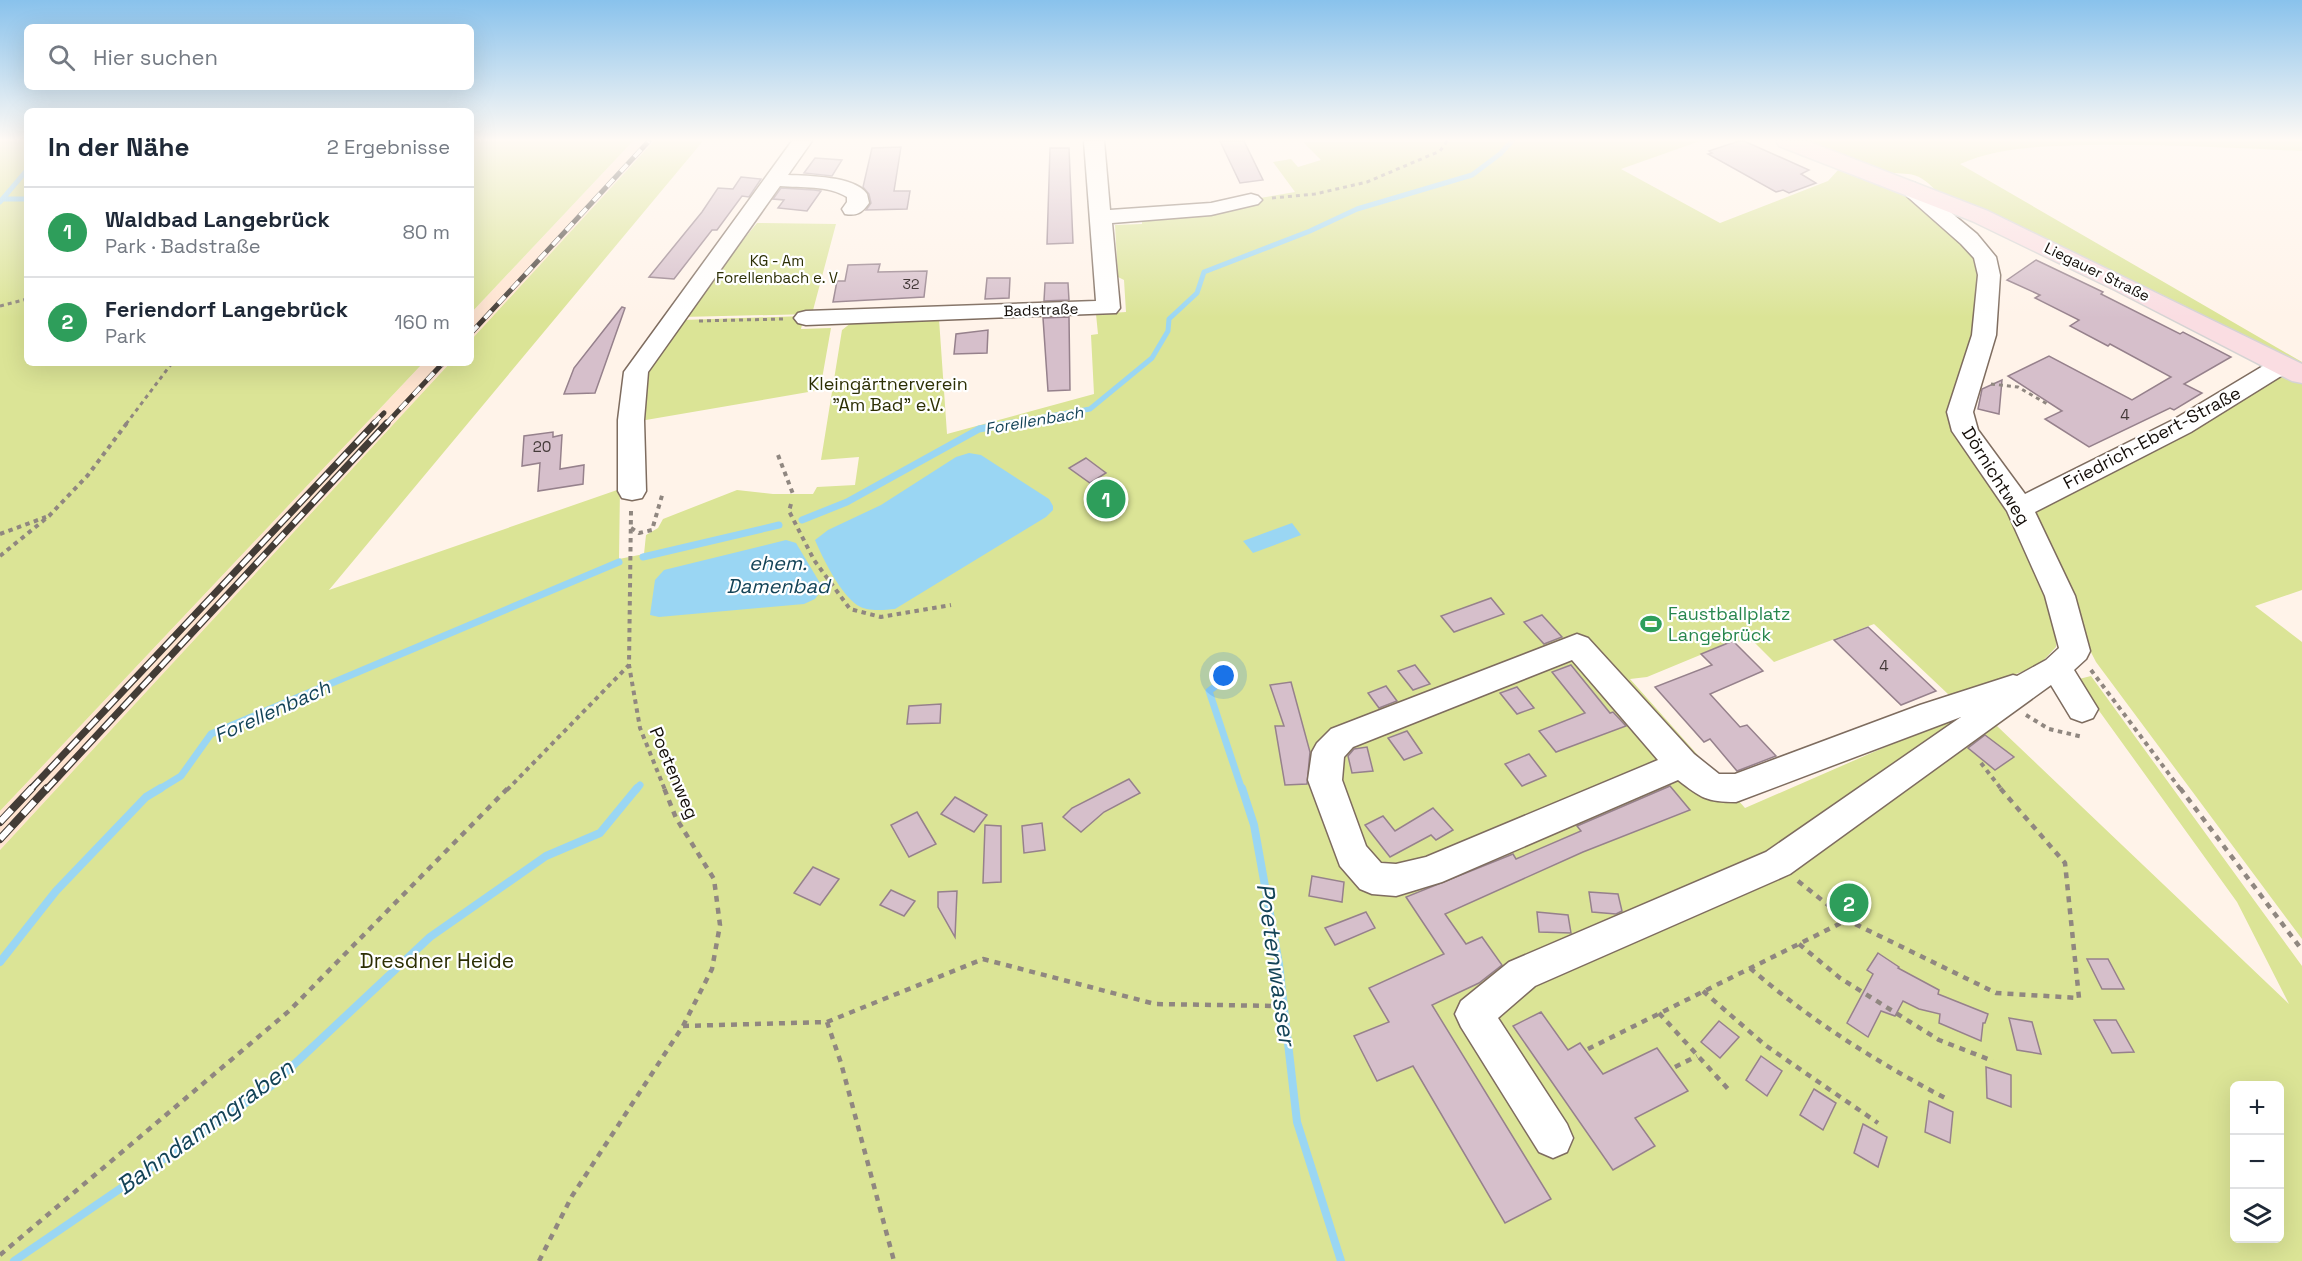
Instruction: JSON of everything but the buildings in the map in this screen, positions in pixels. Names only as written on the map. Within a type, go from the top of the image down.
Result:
[{"type":"main road","name":"Liegauer Straße","points":[[1938,200],[1980,216],[2124,285],[2292,370]]},
{"type":"street","points":[[632,491],[631,420],[636,372],[761,200]]},
{"type":"street","points":[[853,209],[858,200]]},
{"type":"street","name":"Badstraße","points":[[806,318],[1108,308],[1099,200]]},
{"type":"street","points":[[1101,217],[1211,208],[1251,200]]},
{"type":"street","name":"Dörnichtweg","points":[[1922,200],[1968,239],[1985,257],[1989,275],[1984,335],[1960,412],[1965,432],[2020,508],[2060,596],[2055,666],[2083,723]]},
{"type":"street","name":"Friedrich-Ebert-Straße","points":[[2020,508],[2292,370]]},
{"type":"street","points":[[1682,764],[1430,871],[1396,880],[1372,878],[1352,855],[1325,780],[1328,752],[1342,738],[1577,646],[1682,764],[1712,788],[1736,788],[2055,666]]},
{"type":"street","points":[[1553,1138],[1474,1014],[1522,974],[1778,863],[2055,666]]},
{"type":"path","points":[[0,306],[24,301]]},
{"type":"path","points":[[671,322],[806,318]]},
{"type":"path","points":[[0,556],[49,516],[88,475],[170,366]]},
{"type":"path","points":[[1971,377],[1988,384],[2018,387],[2049,405]]},
{"type":"path","points":[[778,455],[793,494]]},
{"type":"path","name":"Poetenweg","points":[[539,1261],[572,1196],[683,1026],[712,969],[720,925],[714,879],[676,818],[640,728],[629,665],[632,491]]},
{"type":"path","points":[[631,528],[639,532],[652,530],[663,492]]},
{"type":"path","points":[[791,504],[789,511],[814,560],[850,609],[880,617],[951,605]]},
{"type":"path","points":[[0,534],[49,516]]},
{"type":"path","points":[[0,1255],[289,1011],[629,665]]},
{"type":"path","points":[[2055,666],[2108,690],[2302,950]]},
{"type":"path","points":[[2000,706],[2028,715],[2049,729],[2083,723]]},
{"type":"path","points":[[1778,863],[1816,898],[1847,920],[1996,993],[2079,998],[2065,863],[2015,807],[1981,764]]},
{"type":"path","points":[[1588,1049],[1847,920]]},
{"type":"path","points":[[1799,944],[1840,978],[1939,1040],[1993,1061]]},
{"type":"path","points":[[683,1026],[827,1022],[983,959],[1155,1004],[1277,1006]]},
{"type":"path","points":[[1750,968],[1788,1002],[1829,1030],[1883,1065],[1945,1098]]},
{"type":"path","points":[[1703,991],[1734,1022],[1777,1056],[1878,1123]]},
{"type":"path","points":[[1659,1013],[1728,1089]]},
{"type":"path","points":[[827,1022],[841,1063],[894,1261]]},
{"type":"path","points":[[1675,1067],[1697,1056]]},
{"type":"shaded area","points":[[578,200],[600,200],[474,337],[474,310]]},
{"type":"shaded area","points":[[420,366],[447,366],[0,850],[0,811]]},
{"type":"green space","points":[[0,200],[24,200],[24,366],[420,366],[0,811]]},
{"type":"green space","points":[[474,200],[578,200],[474,310]]},
{"type":"green space","points":[[600,200],[654,200],[329,590],[620,489],[619,559],[644,554],[646,535],[658,528],[663,519],[737,490],[773,494],[813,494],[817,487],[855,485],[859,457],[821,460],[842,330],[851,323],[939,319],[947,434],[1094,394],[1091,335],[1098,334],[1096,314],[1126,312],[1124,280],[1118,277],[1115,225],[1142,224],[1142,218],[1249,200],[1678,200],[1720,223],[1780,200],[1917,200],[1969,247],[1983,272],[1977,349],[1954,398],[2017,517],[2057,625],[2056,647],[2038,666],[1968,691],[1949,695],[1874,624],[1774,662],[1754,642],[1734,641],[1647,677],[1630,679],[1745,808],[1977,707],[2289,1004],[2237,902],[2092,701],[2071,681],[2091,676],[2302,966],[2302,1261],[0,1261],[0,850],[447,366],[474,366],[474,337]]},
{"type":"green space","points":[[1952,200],[2022,200],[2302,362],[2302,370]]},
{"type":"green space","name":"KG - Am Forellenbach e. V","points":[[757,223],[836,224],[812,314],[681,317],[733,246],[739,245]]},
{"type":"green space","points":[[804,316],[801,329],[831,328],[820,390],[640,421],[649,362],[682,320]]},
{"type":"green space","points":[[2282,371],[2302,381],[2302,590],[2255,606],[2302,642],[2302,939],[2096,662],[2078,627],[2033,509]]},
{"type":"water","points":[[969,453],[981,455],[1049,499],[1053,510],[1046,517],[895,609],[870,610],[857,605],[838,584],[815,540],[828,530],[881,505],[956,457]]},
{"type":"water","points":[[1292,523],[1301,535],[1253,553],[1243,541]]},
{"type":"water","name":"ehem. Damenbad","points":[[786,540],[796,543],[823,588],[815,599],[804,604],[659,617],[650,615],[655,580],[664,570]]},
{"type":"waterway","name":"Forellenbach","points":[[1005,424],[1090,409],[1152,358],[1168,331],[1169,319],[1197,293],[1204,272],[1310,231],[1357,209],[1388,200]]},
{"type":"waterway","name":"Forellenbach","points":[[802,520],[847,502],[979,429],[1013,423]]},
{"type":"waterway","name":"Forellenbach","points":[[643,557],[779,525]]},
{"type":"waterway","name":"Forellenbach","points":[[158,790],[181,776],[211,734],[619,562]]},
{"type":"waterway","name":"Poetenwasser","points":[[1228,677],[1209,691],[1242,790]]},
{"type":"waterway","name":"Bahndammgraben","points":[[636,790],[640,785]]},
{"type":"waterway","name":"Forellenbach","points":[[0,962],[56,891],[146,797],[161,788]]},
{"type":"waterway","name":"Bahndammgraben","points":[[14,1261],[271,1086],[430,937],[546,856],[600,833],[637,788]]},
{"type":"waterway","name":"Poetenwasser","points":[[1242,788],[1254,825],[1279,964],[1297,1122],[1341,1261]]},
{"type":"railway","points":[[474,330],[594,200]]},
{"type":"railway","points":[[386,424],[440,366]]},
{"type":"railway","points":[[373,424],[384,413]]},
{"type":"railway","points":[[30,790],[375,423]]},
{"type":"railway","points":[[46,790],[387,423]]},
{"type":"railway","points":[[0,822],[32,788]]},
{"type":"railway","points":[[0,839],[47,788]]},
{"type":"place","name":"Waldbad Langebrück","points":[[1106,499]]},
{"type":"place","name":"Faustballplatz Langebrück","points":[[1651,624]]},
{"type":"place","name":"Feriendorf Langebrück","points":[[1849,903]]},
{"type":"park label","name":"Kleingärtnerverein \"Am Bad\" e.V.","points":[[888,394]]},
{"type":"park label","name":"Dresdner Heide","points":[[437,961]]}]
